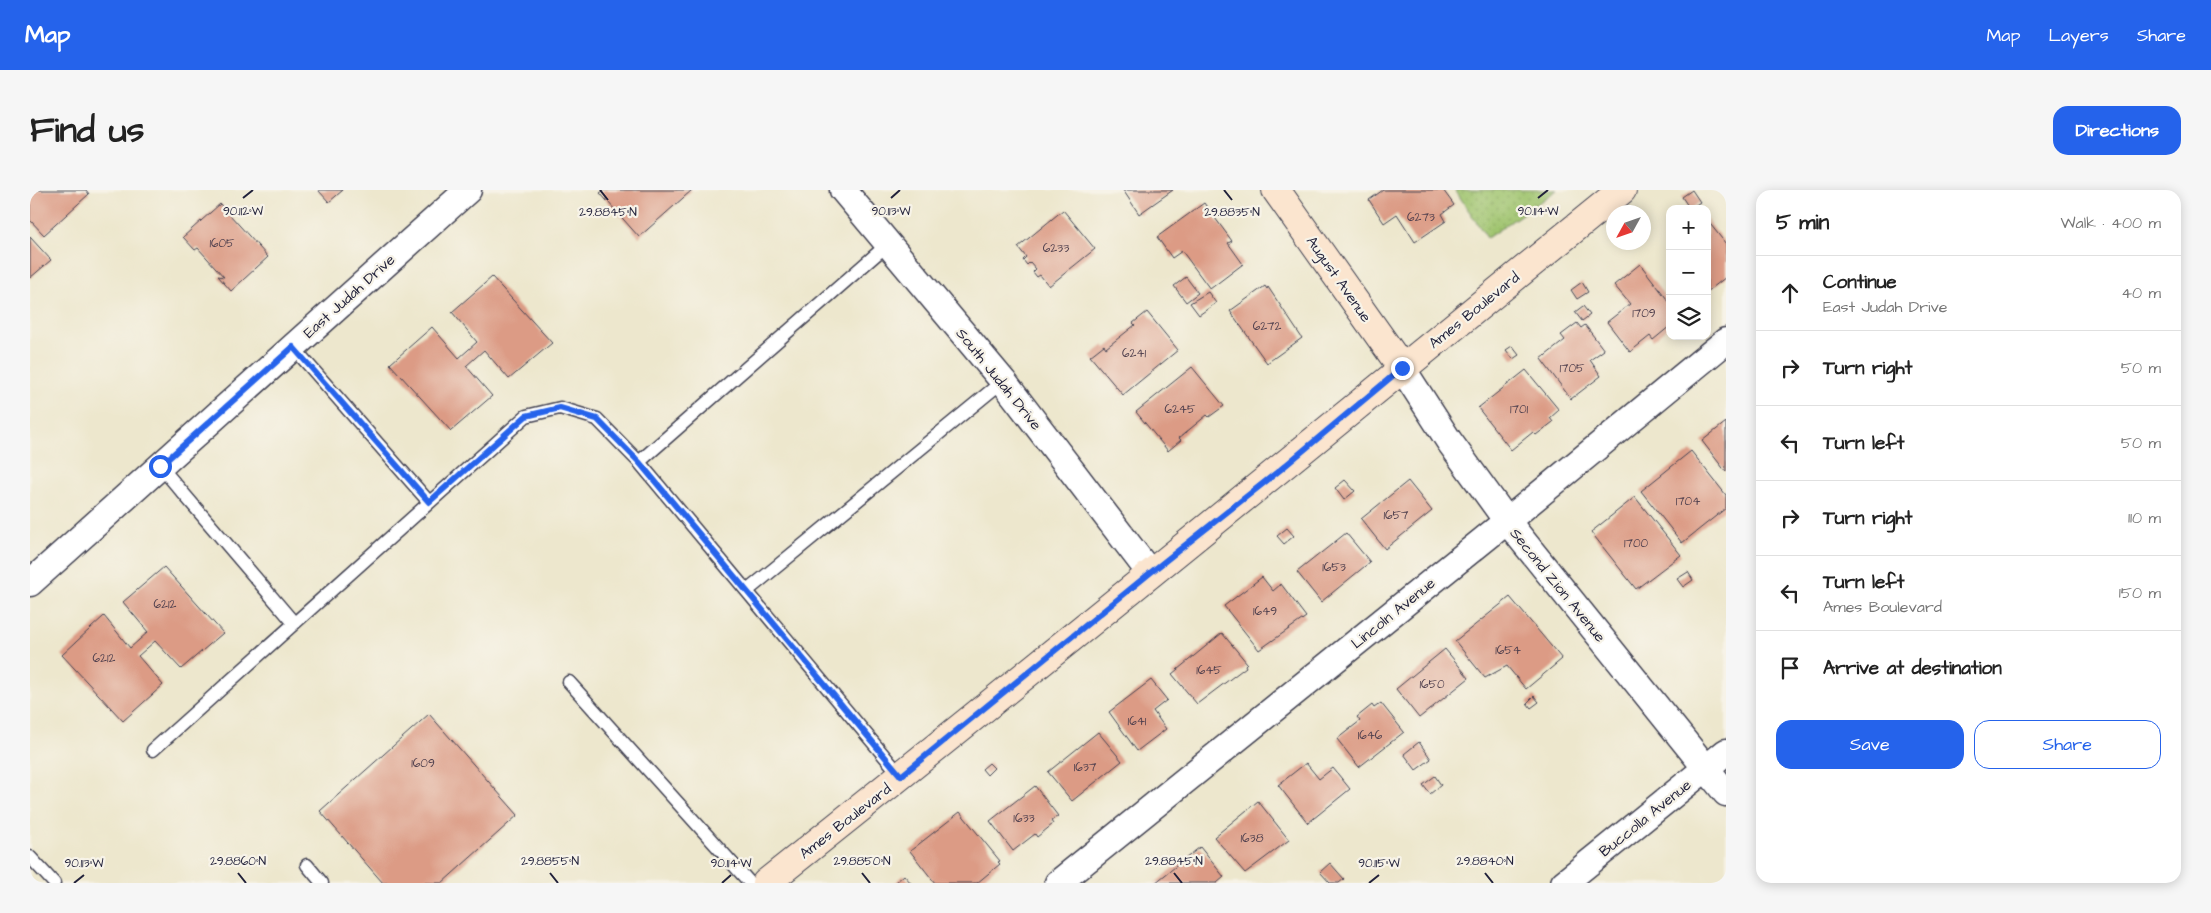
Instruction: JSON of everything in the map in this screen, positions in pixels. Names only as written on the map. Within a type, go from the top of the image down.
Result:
[{"type":"street","name":"East Judah Drive","points":[[30,583],[468,190]]},
{"type":"street","name":"South Judah Drive","points":[[843,190],[1003,381],[1150,573]]},
{"type":"street","name":"August Avenue","points":[[1276,190],[1402,368]]},
{"type":"street","name":"Ames Boulevard","points":[[766,883],[1280,470],[1402,368],[1622,190]]},
{"type":"street","name":"Lincoln Avenue","points":[[1058,883],[1507,521],[1726,341]]},
{"type":"street","name":"Second Zion Avenue","points":[[1402,368],[1449,441],[1507,521],[1716,760],[1726,793]]},
{"type":"street","name":"Buccolla Avenue","points":[[1564,883],[1716,760]]},
{"type":"lane","points":[[639,462],[888,244]]},
{"type":"lane","points":[[293,347],[429,502]]},
{"type":"lane","points":[[748,591],[1003,381]]},
{"type":"lane","points":[[153,750],[526,416],[560,408],[597,419],[639,462],[901,776]]},
{"type":"lane","points":[[160,466],[294,623]]},
{"type":"lane","points":[[569,682],[750,883]]},
{"type":"lane","points":[[30,857],[54,883]]},
{"type":"lane","points":[[307,865],[322,883]]},
{"type":"green space","points":[[1455,190],[1557,190],[1487,238]]},
{"type":"building","points":[[30,190],[86,190],[89,194],[44,235],[30,220]]},
{"type":"building","points":[[318,190],[343,190],[329,202]]},
{"type":"building","points":[[604,190],[692,190],[639,237],[600,193]]},
{"type":"building","points":[[1123,190],[1173,190],[1139,214]]},
{"type":"building","points":[[1383,190],[1443,190],[1454,205],[1442,214],[1446,221],[1415,242],[1397,214],[1384,223],[1369,200]]},
{"type":"building","points":[[1692,190],[1700,202],[1696,205],[1687,205],[1682,197]]},
{"type":"building","points":[[1204,203],[1232,241],[1228,243],[1243,264],[1210,289],[1182,251],[1172,258],[1157,237]]},
{"type":"building","points":[[220,204],[268,257],[231,291],[218,276],[224,277],[198,248],[195,250],[183,237]]},
{"type":"building","points":[[1063,210],[1095,249],[1049,286],[1040,275],[1037,277],[1033,272],[1036,269],[1030,262],[1027,265],[1023,260],[1026,257],[1018,247]]},
{"type":"building","points":[[1711,225],[1726,244],[1726,277],[1711,289]]},
{"type":"building","points":[[30,237],[51,260],[30,278]]},
{"type":"building","points":[[1640,264],[1666,298],[1666,329],[1653,340],[1650,336],[1630,352],[1607,322],[1630,304],[1614,285]]},
{"type":"building","points":[[492,277],[552,343],[509,379],[484,350],[466,366],[492,396],[451,431],[390,364],[432,327],[459,358],[477,342],[452,312]]},
{"type":"building","points":[[1186,277],[1198,293],[1186,302],[1174,286]]},
{"type":"building","points":[[1582,282],[1588,292],[1577,299],[1571,290]]},
{"type":"building","points":[[1265,286],[1267,289],[1268,287],[1302,338],[1267,363],[1230,311]]},
{"type":"building","points":[[1208,292],[1216,303],[1199,315],[1190,303]]},
{"type":"building","points":[[1583,306],[1590,315],[1582,321],[1575,312]]},
{"type":"building","points":[[1147,312],[1178,350],[1123,395],[1090,356],[1104,345],[1106,348],[1135,325],[1133,323]]},
{"type":"building","points":[[1577,323],[1581,328],[1585,325],[1604,350],[1590,360],[1601,376],[1571,399],[1541,359],[1565,340],[1561,335]]},
{"type":"building","points":[[1512,346],[1519,355],[1513,359],[1506,350]]},
{"type":"building","points":[[1192,367],[1224,406],[1209,417],[1207,415],[1179,438],[1181,440],[1168,451],[1136,412]]},
{"type":"building","points":[[1526,370],[1559,410],[1550,418],[1553,422],[1536,435],[1533,432],[1511,450],[1478,408]]},
{"type":"building","points":[[1726,422],[1726,472],[1702,441]]},
{"type":"building","points":[[1691,451],[1726,495],[1726,508],[1682,543],[1641,491]]},
{"type":"building","points":[[1345,480],[1355,491],[1344,500],[1335,488]]},
{"type":"building","points":[[1408,481],[1432,511],[1385,549],[1361,519]]},
{"type":"building","points":[[1635,497],[1681,555],[1636,589],[1591,532]]},
{"type":"building","points":[[1287,528],[1294,536],[1284,544],[1277,536]]},
{"type":"building","points":[[1346,533],[1370,562],[1321,602],[1297,572]]},
{"type":"building","points":[[164,567],[223,633],[181,669],[155,641],[138,656],[163,685],[123,721],[62,655],[104,616],[130,648],[148,632],[123,602]]},
{"type":"building","points":[[1688,572],[1693,580],[1683,587],[1677,579]]},
{"type":"building","points":[[1262,577],[1273,591],[1281,584],[1306,617],[1259,650],[1224,606]]},
{"type":"building","points":[[1510,597],[1562,659],[1526,689],[1507,666],[1485,678],[1455,641]]},
{"type":"building","points":[[1222,633],[1247,663],[1246,667],[1197,704],[1172,674]]},
{"type":"building","points":[[1445,649],[1469,678],[1419,718],[1396,689]]},
{"type":"building","points":[[1151,680],[1167,700],[1153,711],[1166,729],[1137,751],[1109,712]]},
{"type":"building","points":[[1534,696],[1539,702],[1531,708],[1527,703]]},
{"type":"building","points":[[1381,703],[1404,732],[1359,767],[1337,739],[1360,721],[1357,717],[1372,705],[1374,708]]},
{"type":"building","points":[[429,714],[518,815],[442,883],[383,883],[320,811]]},
{"type":"building","points":[[1098,732],[1122,761],[1072,801],[1048,772]]},
{"type":"building","points":[[1419,742],[1431,759],[1416,770],[1404,754]]},
{"type":"building","points":[[989,763],[994,768],[987,775],[982,769]]},
{"type":"building","points":[[1306,763],[1319,779],[1333,768],[1350,789],[1308,823],[1278,785]]},
{"type":"building","points":[[1435,776],[1441,785],[1430,794],[1423,785]]},
{"type":"building","points":[[1035,786],[1058,816],[1051,821],[1053,824],[1037,837],[1035,834],[1013,851],[990,821]]},
{"type":"building","points":[[1258,801],[1289,840],[1245,873],[1214,837]]},
{"type":"building","points":[[960,812],[1000,861],[998,862],[1000,864],[977,883],[935,883],[910,851]]},
{"type":"building","points":[[1200,847],[1224,877],[1217,883],[1155,883]]},
{"type":"building","points":[[1330,863],[1344,879],[1339,883],[1330,883],[1320,872]]},
{"type":"building","points":[[904,875],[911,883],[895,883]]},
{"type":"route","points":[[160,466],[293,347],[429,502],[526,416],[560,408],[597,419],[639,462],[901,776],[1150,573],[1280,470],[1402,368]]}]
